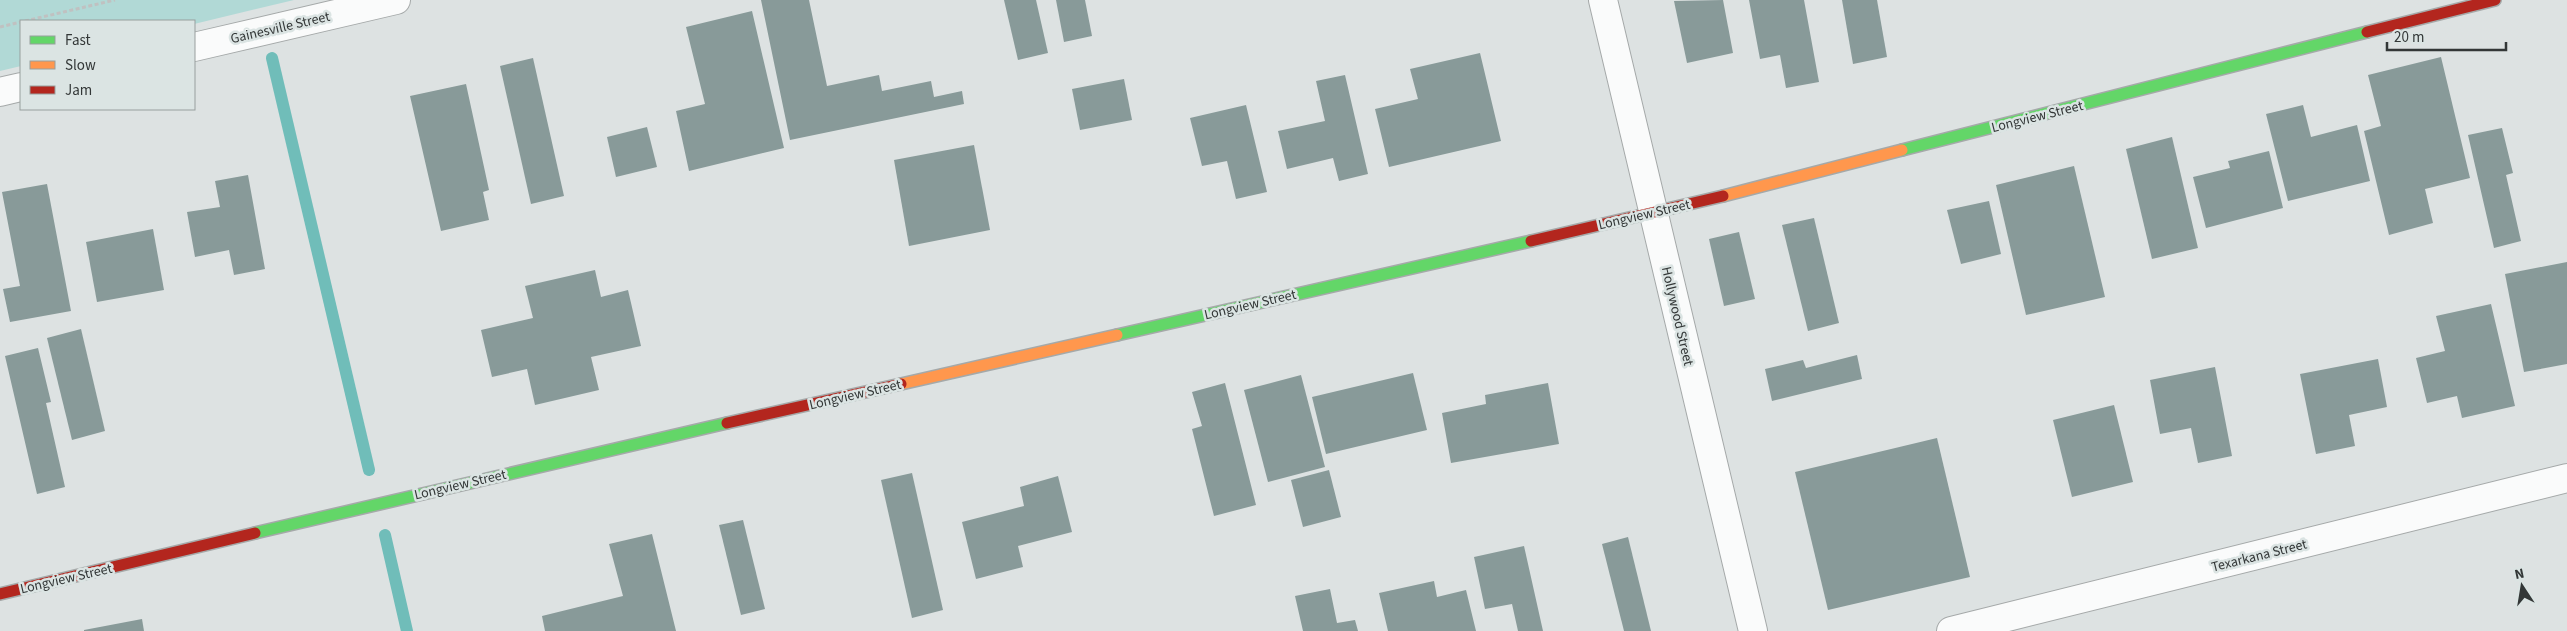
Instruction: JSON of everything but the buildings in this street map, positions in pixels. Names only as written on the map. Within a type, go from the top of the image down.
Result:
[{"type":"street","name":"Gainesville Street","points":[[195,47],[396,0]]},
{"type":"street","name":"Hollywood Street","points":[[1603,0],[1752,631]]},
{"type":"street","name":"Longview Street","points":[[0,594],[453,485],[1654,212],[2496,0]]},
{"type":"street","points":[[0,92],[20,88]]},
{"type":"street","name":"Texarkana Street","points":[[1951,631],[2567,478]]},
{"type":"path","points":[[29,20],[115,0]]},
{"type":"path","points":[[0,27],[20,22]]},
{"type":"shaded area","points":[[0,0],[294,0],[195,24],[195,20],[20,20],[20,66],[0,71]]},
{"type":"waterway","points":[[272,58],[369,470]]},
{"type":"waterway","points":[[385,535],[407,631]]},
{"type":"traffic: fast","points":[[1902,150],[2367,32]]},
{"type":"traffic: fast","points":[[1117,335],[1531,241]]},
{"type":"traffic: fast","points":[[255,533],[727,423]]},
{"type":"traffic: slow","points":[[1723,196],[1902,150]]},
{"type":"traffic: slow","points":[[901,384],[1117,335]]},
{"type":"traffic: jam","points":[[2367,32],[2495,0]]},
{"type":"traffic: jam","points":[[1531,241],[1723,196]]},
{"type":"traffic: jam","points":[[727,423],[901,384]]},
{"type":"traffic: jam","points":[[0,594],[255,533]]}]
